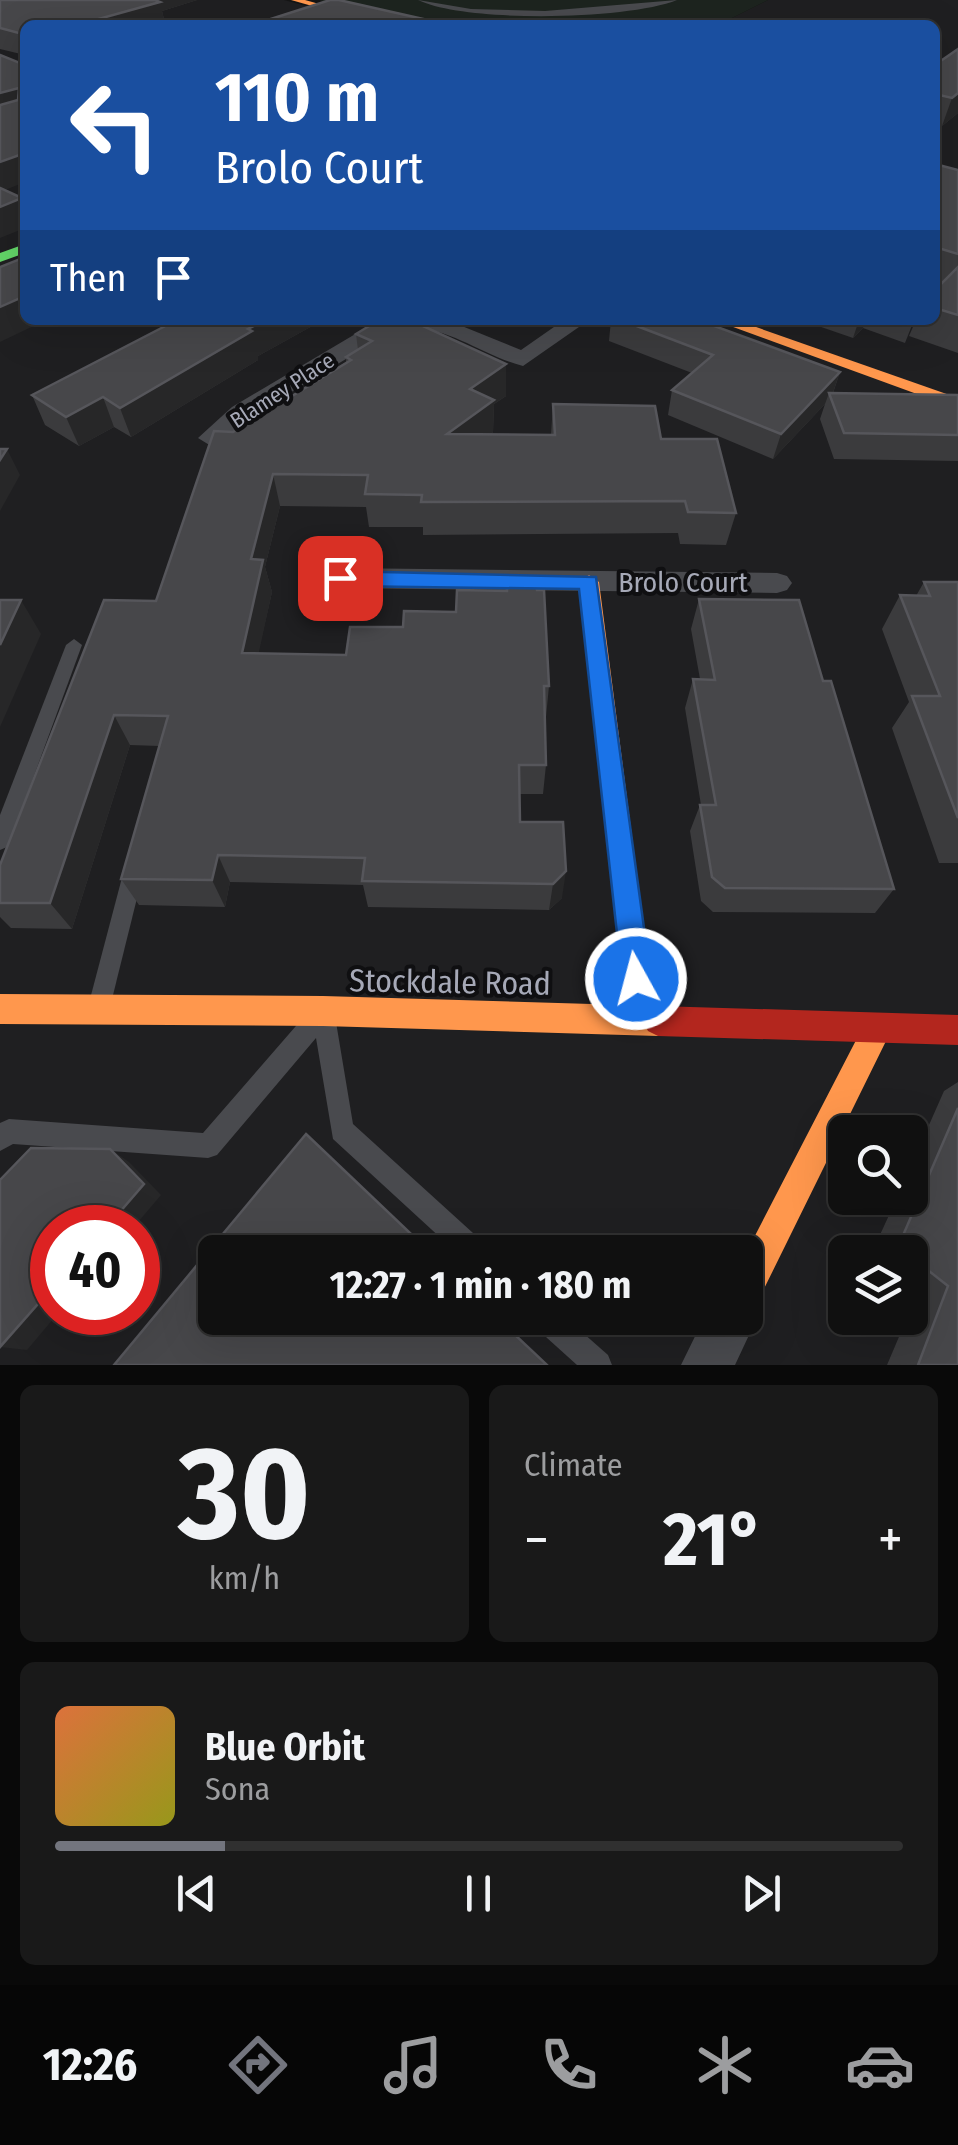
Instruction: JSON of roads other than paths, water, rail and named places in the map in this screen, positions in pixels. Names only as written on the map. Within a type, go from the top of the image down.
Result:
[{"type":"street","points":[[295,0],[370,20]]},
{"type":"street","name":"Blamey Place","points":[[211,438],[241,412],[385,325]]},
{"type":"street","points":[[440,325],[523,359],[571,325]]},
{"type":"street","points":[[736,325],[958,404]]},
{"type":"street","name":"Brolo Court","points":[[340,578],[776,582]]},
{"type":"street","name":"Brolo Court","points":[[589,582],[641,1018]]},
{"type":"street","name":"Stockdale Road","points":[[0,1009],[323,1011],[958,1030]]},
{"type":"street","points":[[763,1254],[877,1029]]},
{"type":"street","points":[[707,1365],[722,1335]]},
{"type":"lane","points":[[421,0],[470,9],[567,12],[636,8],[674,0]]},
{"type":"lane","points":[[0,841],[74,646]]},
{"type":"lane","points":[[98,1010],[141,844]]},
{"type":"lane","points":[[0,1139],[9,1131],[208,1146],[323,1011]]},
{"type":"lane","points":[[323,1011],[342,1130],[457,1235]]},
{"type":"lane","points":[[565,1335],[598,1365]]}]
